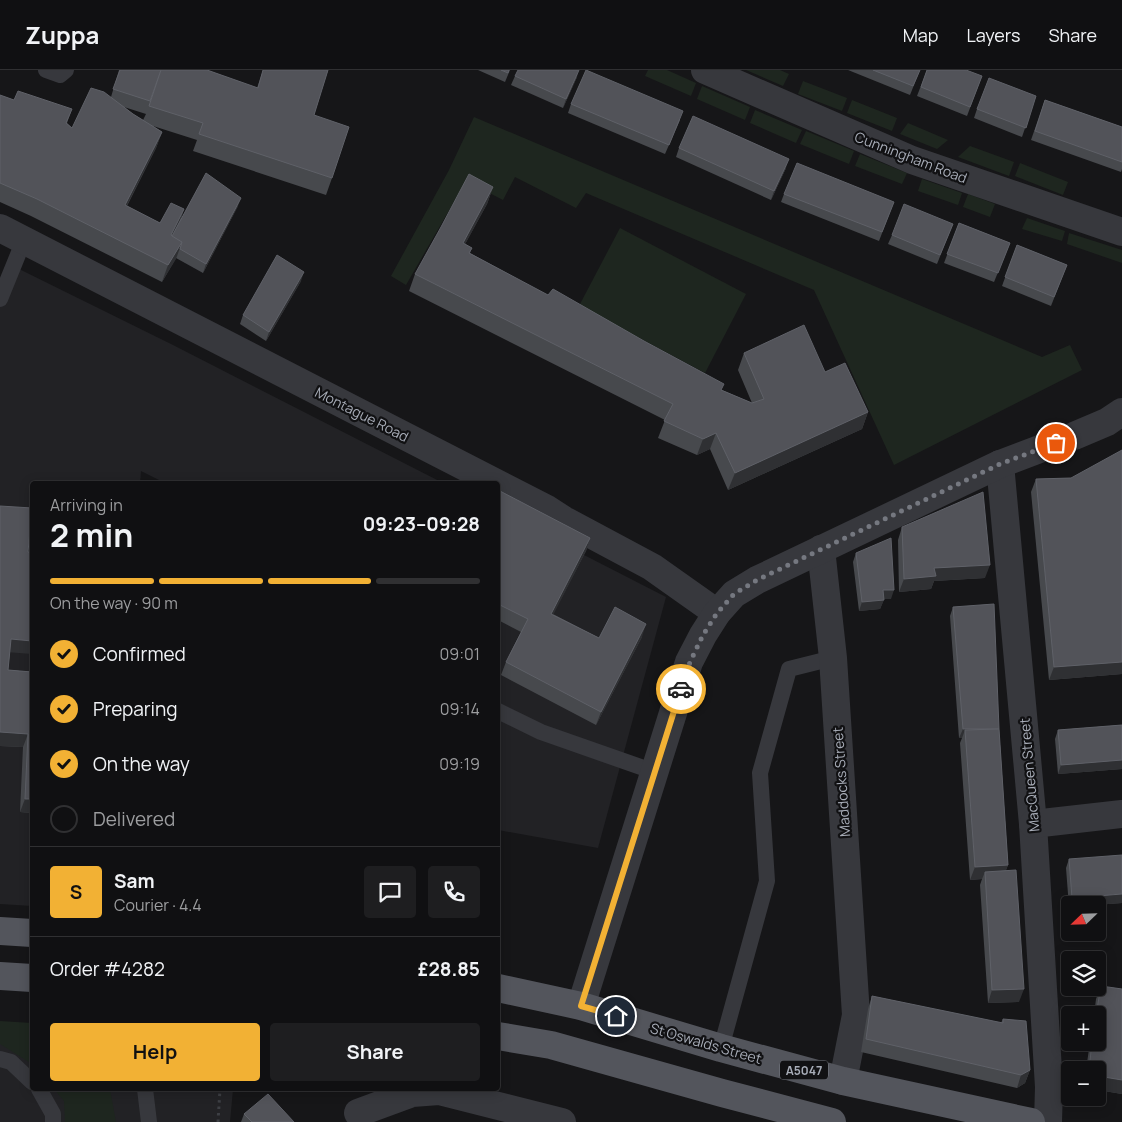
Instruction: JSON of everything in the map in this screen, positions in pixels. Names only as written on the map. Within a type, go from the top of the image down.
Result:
[{"type":"main road","points":[[0,931],[30,933]]},
{"type":"main road","points":[[0,976],[30,978]]},
{"type":"main road","name":"St Oswalds Street","points":[[500,988],[581,1006],[722,1048],[843,1081],[1031,1122]]},
{"type":"main road","points":[[500,1036],[551,1045],[832,1122]]},
{"type":"street","name":"Cunningham Road","points":[[705,70],[912,160],[1122,232]]},
{"type":"street","name":"Montague Road","points":[[0,228],[492,481]]},
{"type":"street","points":[[581,1006],[690,662],[703,635],[717,613],[734,594],[757,580],[1000,464],[1106,422],[1122,412]]},
{"type":"street","name":"MacQueen Street","points":[[1000,464],[1034,824],[1049,1087],[1048,1122]]},
{"type":"street","name":"Montague Road","points":[[500,485],[652,568],[717,613]]},
{"type":"street","name":"Maddocks Street","points":[[821,549],[834,658],[856,1015],[843,1081]]},
{"type":"street","points":[[1034,824],[1122,814]]},
{"type":"street","points":[[359,1108],[412,1093],[439,1091],[562,1122]]},
{"type":"lane","points":[[46,70],[60,74],[66,70]]},
{"type":"lane","points":[[0,298],[24,240]]},
{"type":"lane","points":[[722,1048],[766,881],[760,773],[789,669],[834,658]]},
{"type":"lane","points":[[500,712],[541,732],[655,772]]},
{"type":"lane","points":[[0,1058],[11,1062],[30,1080]]},
{"type":"lane","points":[[40,1091],[53,1114],[53,1122]]},
{"type":"lane","points":[[145,1091],[150,1122]]},
{"type":"path","points":[[218,1122],[220,1091]]},
{"type":"shaded area","points":[[648,70],[667,70],[696,83],[691,96],[645,76]]},
{"type":"shaded area","points":[[746,70],[780,70],[789,74],[783,86]]},
{"type":"shaded area","points":[[803,81],[847,98],[842,111],[798,94]]},
{"type":"shaded area","points":[[702,86],[750,107],[745,120],[697,99]]},
{"type":"shaded area","points":[[852,100],[897,118],[892,131],[847,113]]},
{"type":"shaded area","points":[[755,110],[802,130],[796,143],[750,123]]},
{"type":"shaded area","points":[[474,117],[1042,357],[1070,345],[1082,370],[894,465],[814,290],[586,193],[576,208],[515,177],[503,200],[466,181],[406,285],[391,276],[449,170]]},
{"type":"shaded area","points":[[908,123],[948,140],[937,149],[900,134]]},
{"type":"shaded area","points":[[806,131],[854,151],[849,164],[800,144]]},
{"type":"shaded area","points":[[970,146],[1014,162],[1009,176],[958,157]]},
{"type":"shaded area","points":[[860,154],[907,173],[902,184],[855,166]]},
{"type":"shaded area","points":[[1020,163],[1068,182],[1063,195],[1015,176]]},
{"type":"shaded area","points":[[922,179],[962,193],[958,205],[918,191]]},
{"type":"shaded area","points":[[968,194],[995,204],[990,217],[963,207]]},
{"type":"shaded area","points":[[1027,218],[1065,231],[1062,241],[1022,229]]},
{"type":"shaded area","points":[[620,228],[746,294],[705,373],[579,306]]},
{"type":"shaded area","points":[[1069,233],[1122,250],[1122,263],[1067,244]]},
{"type":"shaded area","points":[[15,267],[173,345],[439,481],[161,481],[141,471],[140,481],[30,481],[30,906],[0,904],[0,300]]},
{"type":"shaded area","points":[[500,512],[666,597],[598,848],[500,830]]},
{"type":"shaded area","points":[[0,1021],[30,1023],[30,1063],[0,1044]]},
{"type":"shaded area","points":[[0,1030],[30,1033],[30,1091],[233,1091],[230,1122],[0,1122]]},
{"type":"shaded area","points":[[56,1091],[110,1091],[116,1122],[65,1122],[64,1101]]},
{"type":"building","points":[[120,70],[161,70],[150,101],[113,89]]},
{"type":"building","points":[[161,70],[207,70],[258,88],[263,70],[328,70],[314,115],[349,127],[332,178],[199,134],[203,123],[149,106]]},
{"type":"building","points":[[518,70],[579,70],[566,99],[515,76]]},
{"type":"building","points":[[586,70],[683,111],[669,145],[571,104]]},
{"type":"building","points":[[873,70],[920,70],[913,86]]},
{"type":"building","points":[[927,70],[966,70],[982,76],[970,107],[921,87]]},
{"type":"building","points":[[989,78],[1036,96],[1026,128],[977,109]]},
{"type":"building","points":[[91,88],[104,92],[133,114],[162,132],[125,205],[160,223],[171,203],[184,209],[171,235],[182,242],[168,265],[37,199],[0,183],[0,95],[14,100],[18,91],[72,109],[66,123],[72,128]]},
{"type":"building","points":[[1045,100],[1122,127],[1122,162],[1035,131]]},
{"type":"building","points":[[693,116],[789,159],[774,191],[679,148]]},
{"type":"building","points":[[797,163],[894,202],[882,232],[784,194]]},
{"type":"building","points":[[206,173],[241,198],[206,264],[180,249],[182,242],[172,236]]},
{"type":"building","points":[[469,174],[493,187],[463,243],[472,248],[469,253],[548,295],[553,289],[724,384],[721,390],[752,403],[764,399],[744,353],[804,325],[825,372],[845,363],[868,412],[735,473],[716,433],[703,439],[664,421],[673,404],[415,274]]},
{"type":"building","points":[[904,204],[953,224],[940,255],[892,235]]},
{"type":"building","points":[[959,223],[1010,243],[998,273],[947,254]]},
{"type":"building","points":[[1017,245],[1067,265],[1054,297],[1005,277]]},
{"type":"building","points":[[277,255],[304,272],[269,332],[243,315]]},
{"type":"building","points":[[1122,450],[1122,662],[1054,667],[1036,479],[1071,478]]},
{"type":"building","points":[[500,491],[590,538],[551,614],[599,638],[615,607],[646,624],[601,712],[506,662],[528,619],[500,605]]},
{"type":"building","points":[[983,492],[990,565],[934,568],[936,576],[904,579],[902,527]]},
{"type":"building","points":[[0,506],[30,508],[28,552],[30,552],[30,641],[11,639],[8,670],[30,672],[30,799],[25,799],[28,734],[0,732]]},
{"type":"building","points":[[891,538],[894,590],[883,590],[884,600],[862,602],[856,553]]},
{"type":"building","points":[[994,604],[999,729],[963,729],[953,607]]},
{"type":"building","points":[[1122,725],[1122,760],[1061,765],[1058,730]]},
{"type":"building","points":[[999,729],[1008,865],[975,867],[965,730]]},
{"type":"building","points":[[1122,855],[1122,894],[1072,896],[1069,859]]},
{"type":"building","points":[[1016,870],[1024,989],[992,990],[985,872]]},
{"type":"building","points":[[1106,987],[1122,989],[1122,1080],[1106,1077],[1106,1061],[1090,1061],[1091,1051],[1106,1051],[1106,1006],[1098,1006],[1099,996],[1106,996]]},
{"type":"building","points":[[872,996],[1003,1023],[1003,1019],[1026,1021],[1030,1070],[1021,1075],[866,1039]]},
{"type":"building","points":[[268,1094],[294,1122],[252,1122],[244,1114]]},
{"type":"way so far","points":[[681,689],[690,662],[703,635],[717,613],[734,594],[757,580],[1000,464],[1056,443]]},
{"type":"route","points":[[616,1016],[581,1006],[681,689]]}]
